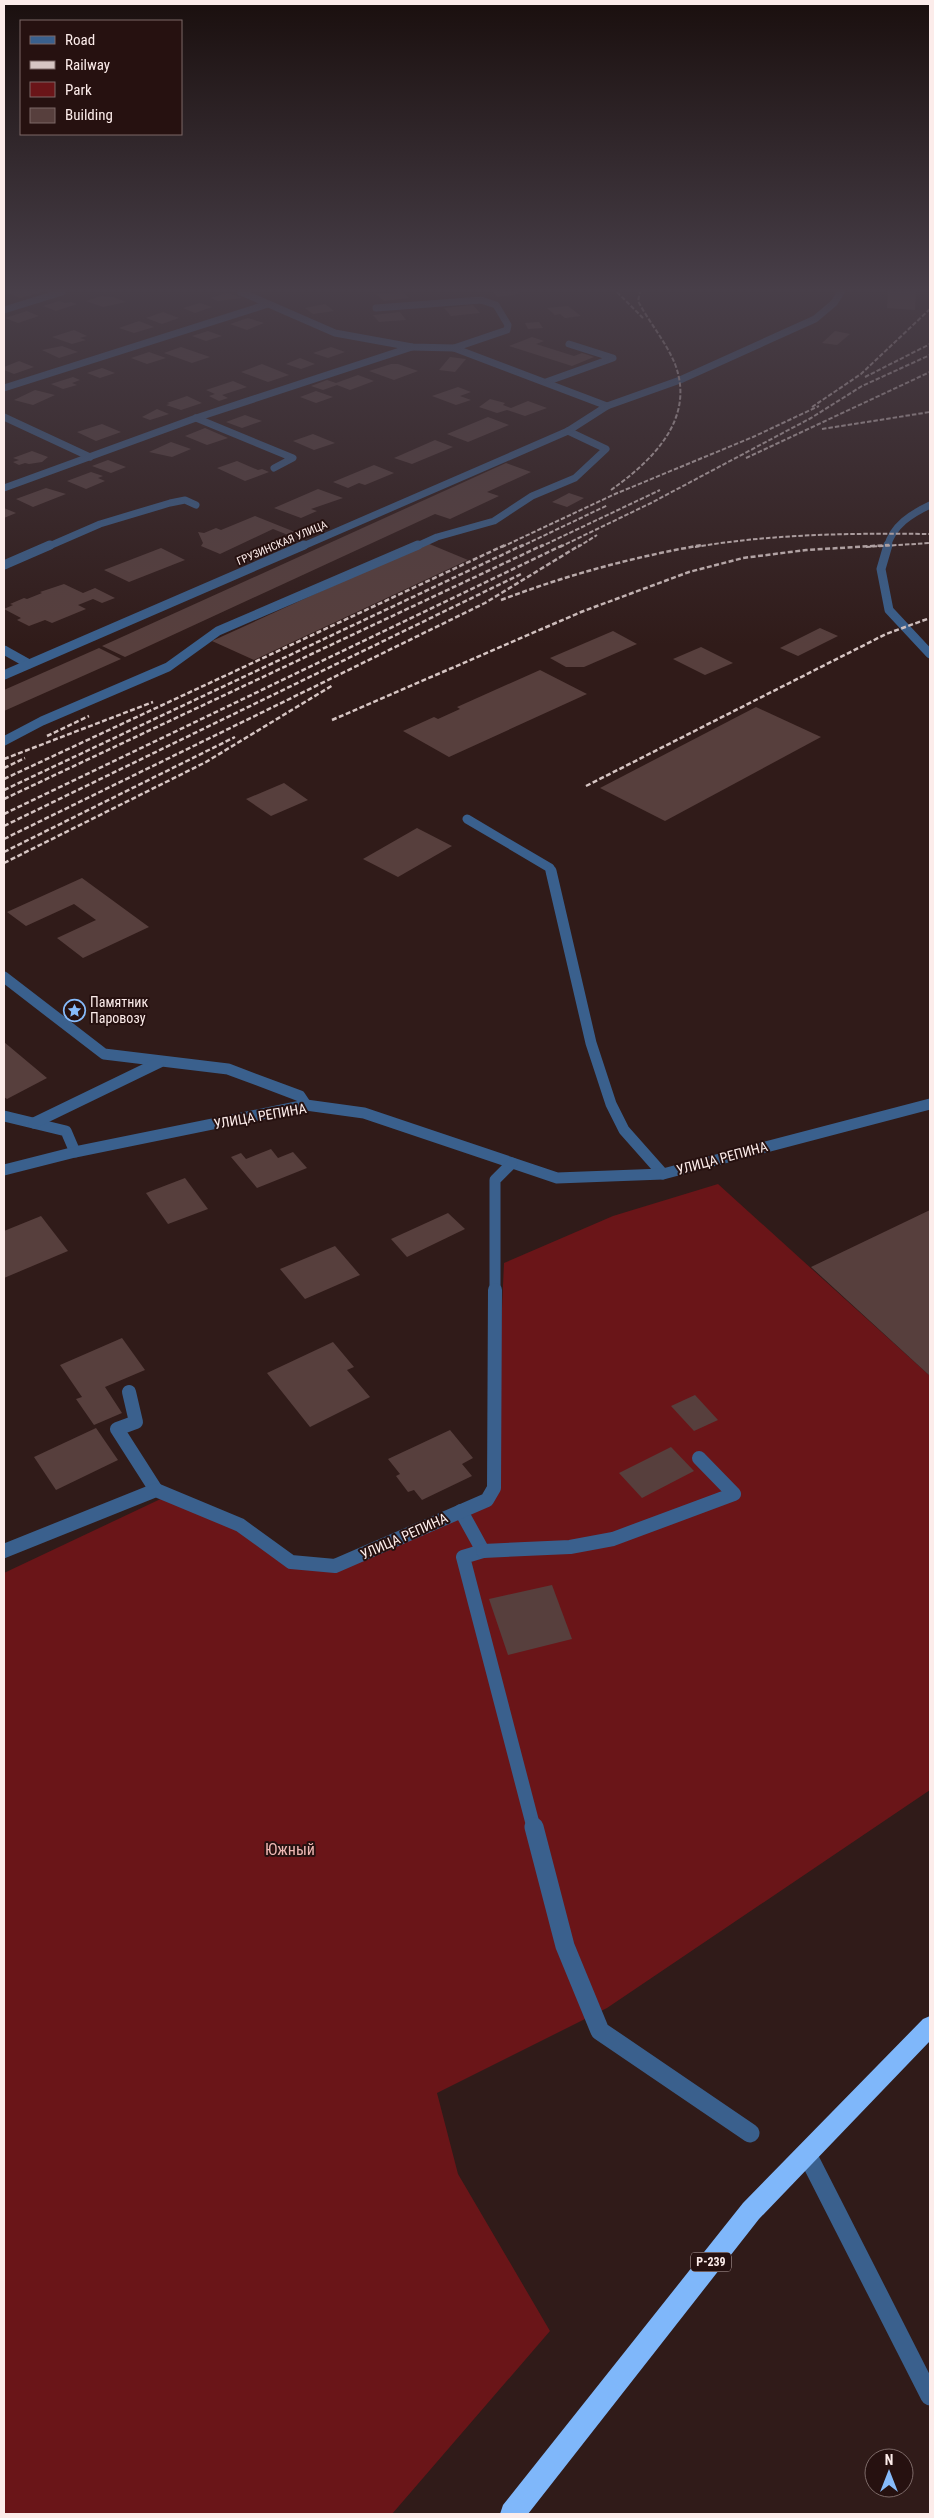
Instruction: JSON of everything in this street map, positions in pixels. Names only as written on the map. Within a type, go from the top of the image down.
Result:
[{"type":"highway","name":"Р-239","points":[[512,2514],[752,2211],[930,2026]]},
{"type":"street","points":[[4,488],[222,410]]},
{"type":"street","name":"ГРУЗИНСКАЯ УЛИЦА","points":[[4,675],[568,431],[602,410]]},
{"type":"street","points":[[4,416],[90,456]]},
{"type":"street","points":[[196,418],[293,458],[274,468]]},
{"type":"street","points":[[4,741],[42,721],[168,667],[218,631],[437,537],[494,521],[532,496],[575,478],[606,449],[568,431]]},
{"type":"street","points":[[4,565],[100,524],[185,500],[196,505]]},
{"type":"street","points":[[930,504],[908,516],[890,537],[881,569],[888,610],[930,654]]},
{"type":"street","points":[[4,650],[29,664]]},
{"type":"street","points":[[467,819],[550,868],[591,1044],[611,1104],[624,1130],[663,1174]]},
{"type":"street","points":[[4,977],[104,1054],[228,1069],[300,1096],[306,1106]]},
{"type":"street","points":[[34,1123],[161,1061]]},
{"type":"street","name":"УЛИЦА РЕПИНА","points":[[4,1170],[75,1152],[306,1106],[364,1113],[557,1178],[663,1174],[930,1104]]},
{"type":"street","points":[[4,1116],[66,1131],[75,1152]]},
{"type":"street","name":"УЛИЦА РЕПИНА","points":[[156,1490],[240,1525],[291,1562],[335,1566],[487,1500],[494,1488],[496,1180],[512,1163]]},
{"type":"street","points":[[4,1551],[156,1490],[117,1429],[136,1422],[129,1392]]},
{"type":"street","points":[[699,1458],[734,1494],[613,1539],[570,1547],[483,1551],[463,1557],[565,1946],[600,2031],[750,2133]]},
{"type":"street","points":[[461,1511],[483,1551]]},
{"type":"street","points":[[807,2154],[930,2396]]},
{"type":"green space","name":"Южный","points":[[718,1184],[930,1376],[930,1790],[607,2008],[437,2093],[458,2174],[550,2331],[392,2514],[4,2514],[4,1573],[169,1495],[240,1525],[291,1562],[335,1566],[461,1511],[494,1488],[504,1263],[613,1216]]},
{"type":"building","points":[[156,410],[169,414],[150,420],[142,417]]},
{"type":"building","points":[[487,410],[543,410],[525,416],[507,410],[497,413]]},
{"type":"building","points":[[245,415],[262,421],[242,428],[226,422]]},
{"type":"building","points":[[488,417],[509,425],[468,442],[447,434]]},
{"type":"building","points":[[102,424],[121,432],[96,441],[77,432]]},
{"type":"building","points":[[205,428],[228,438],[207,445],[185,436]]},
{"type":"building","points":[[313,434],[335,443],[314,450],[293,441]]},
{"type":"building","points":[[435,440],[453,447],[412,464],[394,458]]},
{"type":"building","points":[[171,442],[191,449],[172,457],[149,452]]},
{"type":"building","points":[[32,451],[48,457],[42,462],[29,464],[19,465],[13,462],[19,460],[13,458]]},
{"type":"building","points":[[108,460],[126,467],[111,473],[92,466]]},
{"type":"building","points":[[237,461],[258,470],[262,469],[269,472],[245,481],[217,468]]},
{"type":"building","points":[[506,463],[531,472],[487,492],[499,496],[450,519],[435,514],[125,657],[102,646]]},
{"type":"building","points":[[374,465],[394,473],[365,485],[359,483],[348,488],[333,482]]},
{"type":"building","points":[[91,472],[103,476],[98,478],[105,481],[86,489],[67,481]]},
{"type":"building","points":[[46,488],[66,494],[33,507],[16,499]]},
{"type":"building","points":[[318,489],[343,498],[311,509],[317,511],[301,518],[274,508]]},
{"type":"building","points":[[569,493],[584,498],[567,507],[552,502]]},
{"type":"building","points":[[4,508],[16,513],[4,518]]},
{"type":"building","points":[[255,516],[295,532],[288,535],[273,529],[220,554],[201,546],[203,543],[198,532],[204,533],[216,528],[221,530]]},
{"type":"building","points":[[427,543],[468,560],[254,660],[212,641]]},
{"type":"building","points":[[161,548],[185,560],[129,582],[104,570]]},
{"type":"building","points":[[64,584],[83,593],[95,588],[115,598],[102,603],[93,599],[78,605],[86,609],[52,623],[45,620],[29,626],[17,620],[21,618],[4,609],[24,598],[27,599],[42,593],[40,592]]},
{"type":"building","points":[[820,628],[838,636],[798,656],[780,648]]},
{"type":"building","points":[[613,631],[637,644],[584,667],[566,667],[550,658]]},
{"type":"building","points":[[701,647],[733,663],[705,675],[673,659]]},
{"type":"building","points":[[99,648],[121,659],[4,711],[4,690]]},
{"type":"building","points":[[540,670],[587,694],[449,757],[403,731],[434,717],[438,719],[460,709],[457,707]]},
{"type":"building","points":[[756,707],[821,737],[665,821],[600,788]]},
{"type":"building","points":[[284,783],[308,800],[271,816],[246,799]]},
{"type":"building","points":[[417,828],[452,846],[398,877],[363,859]]},
{"type":"building","points":[[82,878],[149,927],[83,958],[57,938],[96,920],[74,904],[26,926],[7,912]]},
{"type":"building","points":[[4,1042],[47,1078],[7,1099],[4,1097]]},
{"type":"building","points":[[271,1149],[278,1158],[293,1152],[307,1168],[257,1188],[231,1157],[241,1153],[246,1159]]},
{"type":"building","points":[[185,1178],[208,1209],[168,1224],[146,1193]]},
{"type":"building","points":[[930,1210],[930,1376],[811,1267]]},
{"type":"building","points":[[448,1213],[465,1229],[407,1257],[391,1239]]},
{"type":"building","points":[[41,1216],[68,1251],[4,1278],[4,1231]]},
{"type":"building","points":[[335,1246],[360,1275],[305,1299],[280,1269]]},
{"type":"building","points":[[122,1338],[145,1370],[105,1387],[122,1413],[94,1425],[76,1399],[82,1397],[60,1365]]},
{"type":"building","points":[[333,1342],[354,1367],[347,1370],[370,1397],[310,1427],[267,1373]]},
{"type":"building","points":[[695,1395],[718,1420],[694,1431],[671,1406]]},
{"type":"building","points":[[96,1428],[118,1460],[56,1490],[34,1457]]},
{"type":"building","points":[[450,1430],[473,1458],[462,1464],[472,1476],[422,1500],[414,1490],[408,1492],[396,1476],[400,1474],[388,1459]]},
{"type":"building","points":[[671,1447],[694,1471],[642,1498],[619,1473]]},
{"type":"building","points":[[552,1585],[572,1639],[508,1655],[489,1599]]},
{"type":"railway","points":[[611,490],[655,452],[666,437],[678,410]]},
{"type":"railway","points":[[502,547],[615,494],[753,437],[812,410]]},
{"type":"railway","points":[[560,547],[651,503],[825,410]]},
{"type":"railway","points":[[746,458],[850,410]]},
{"type":"railway","points":[[822,429],[930,412]]},
{"type":"railway","points":[[540,547],[660,490]]},
{"type":"railway","points":[[520,547],[608,505]]},
{"type":"railway","points":[[695,547],[753,539],[812,535],[930,534]]},
{"type":"railway","points":[[578,547],[597,535]]},
{"type":"railway","points":[[866,547],[930,543]]},
{"type":"railway","points":[[4,779],[505,545]]},
{"type":"railway","points":[[4,790],[523,545]]},
{"type":"railway","points":[[4,799],[543,545]]},
{"type":"railway","points":[[4,814],[563,545]]},
{"type":"railway","points":[[4,839],[485,603],[580,545]]},
{"type":"railway","points":[[501,600],[600,568],[702,545]]},
{"type":"railway","points":[[332,720],[581,612],[689,572],[743,558],[806,550],[889,545]]},
{"type":"railway","points":[[4,826],[521,574]]},
{"type":"railway","points":[[586,786],[886,634],[930,618]]},
{"type":"railway","points":[[4,863],[206,762],[333,685]]},
{"type":"railway","points":[[4,759],[153,702]]},
{"type":"railway","points":[[47,736],[89,716]]},
{"type":"railway","points":[[4,852],[235,737]]},
{"type":"railway","points":[[4,768],[25,758]]},
{"type":"place","name":"Памятник Паровозу","points":[[74,1010]]}]
